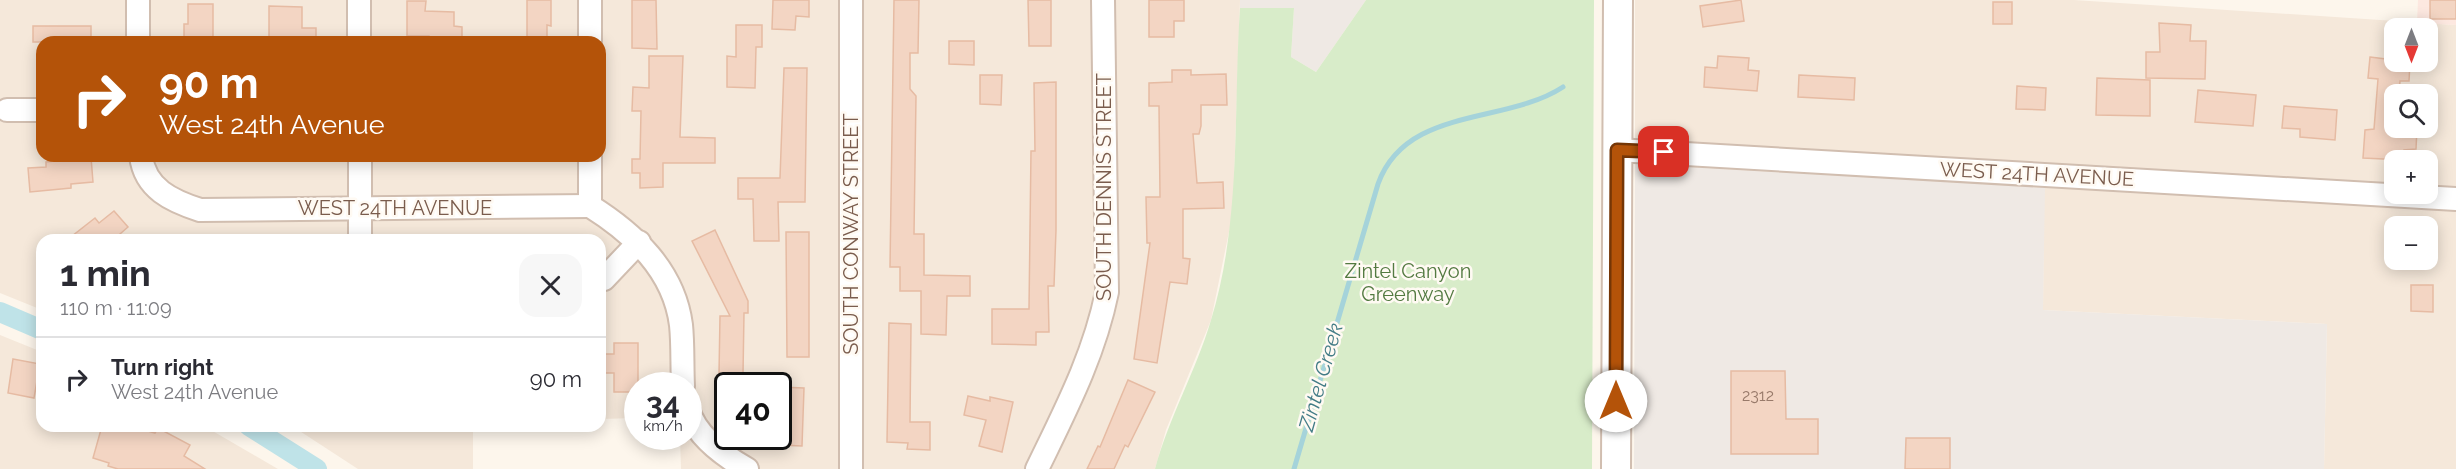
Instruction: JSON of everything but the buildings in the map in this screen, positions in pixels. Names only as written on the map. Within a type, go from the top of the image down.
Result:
[{"type":"street","points":[[138,0],[138,36]]},
{"type":"street","points":[[359,0],[359,36]]},
{"type":"street","points":[[590,36],[591,0]]},
{"type":"street","name":"SOUTH CONWAY STREET","points":[[851,0],[851,469]]},
{"type":"street","name":"SOUTH DENNIS STREET","points":[[1037,469],[1089,360],[1100,327],[1107,292],[1103,0]]},
{"type":"street","points":[[1616,469],[1618,0]]},
{"type":"street","points":[[7,110],[36,110]]},
{"type":"street","name":"WEST 24TH AVENUE","points":[[1617,150],[2456,200]]},
{"type":"street","name":"WEST 24TH AVENUE","points":[[143,162],[147,178],[160,192],[177,203],[200,210],[590,206]]},
{"type":"street","points":[[360,162],[360,234]]},
{"type":"street","points":[[590,162],[590,206],[639,242],[663,274],[674,297],[681,323],[683,372]]},
{"type":"street","points":[[606,277],[639,242]]},
{"type":"street","points":[[702,431],[721,453],[747,469]]},
{"type":"shaded area","points":[[0,0],[1240,0],[1233,212],[1211,320],[1166,430],[1155,469],[681,469],[680,450],[702,450],[702,372],[624,372],[624,418],[606,419],[606,234],[36,234],[36,308],[0,293]]},
{"type":"shaded area","points":[[1240,0],[1366,0],[1316,72],[1291,57],[1294,8],[1240,8]]},
{"type":"shaded area","points":[[1635,0],[2074,0],[2384,20],[2384,72],[2438,72],[2438,24],[2456,25],[2456,469],[2324,469],[2327,324],[2043,310],[2044,188],[1635,164]]},
{"type":"shaded area","points":[[2418,0],[2456,0],[2456,25],[2438,24],[2438,18],[2417,18]]},
{"type":"shaded area","points":[[1635,164],[2045,188],[2043,310],[2327,324],[2324,469],[1634,469]]},
{"type":"shaded area","points":[[0,335],[36,350],[36,432],[214,432],[278,469],[0,469]]},
{"type":"shaded area","points":[[301,432],[473,432],[473,469],[358,469]]},
{"type":"green space","name":"Zintel Canyon Greenway","points":[[1366,0],[1594,0],[1592,469],[1155,469],[1205,339],[1221,282],[1228,243],[1235,165],[1240,8],[1294,8],[1291,57],[1316,72]]},
{"type":"waterway","name":"Zintel Creek","points":[[1294,469],[1378,184],[1392,159],[1411,141],[1434,129],[1540,99],[1563,87]]},
{"type":"waterway","points":[[0,312],[36,327]]},
{"type":"waterway","points":[[258,432],[317,469]]},
{"type":"route","points":[[1616,401],[1617,150],[1664,152]]}]
